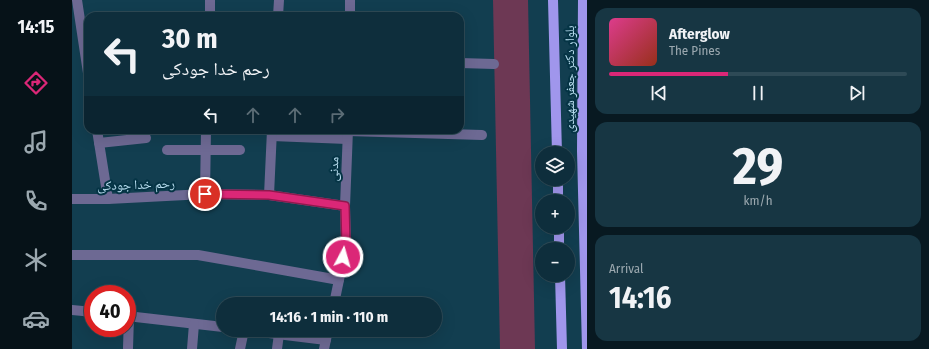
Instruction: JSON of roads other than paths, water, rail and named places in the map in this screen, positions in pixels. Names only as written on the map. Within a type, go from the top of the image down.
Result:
[{"type":"main road","name":"بلوار دکتر جعفر شهیدی","points":[[553,0],[557,146]]},
{"type":"main road","name":"بلوار دکتر جعفر شهیدی","points":[[583,0],[582,151],[587,349]]},
{"type":"main road","points":[[560,282],[562,349]]},
{"type":"street","points":[[78,0],[84,43]]},
{"type":"street","points":[[210,0],[210,12]]},
{"type":"street","points":[[278,12],[279,0]]},
{"type":"street","points":[[350,0],[350,12]]},
{"type":"street","points":[[464,63],[494,64]]},
{"type":"street","points":[[98,134],[108,199]]},
{"type":"street","points":[[205,194],[206,134]]},
{"type":"street","points":[[269,195],[272,134]]},
{"type":"street","name":"مدنی","points":[[335,297],[346,246],[345,206],[347,134]]},
{"type":"street","points":[[414,134],[482,135]]},
{"type":"street","points":[[99,143],[146,138]]},
{"type":"street","points":[[167,150],[240,150]]},
{"type":"street","name":"رحم خدا جودکی","points":[[72,199],[108,199],[205,194],[269,195],[345,206]]},
{"type":"street","points":[[72,255],[198,255],[339,280]]},
{"type":"street","points":[[72,310],[84,311]]},
{"type":"street","points":[[136,317],[216,326]]},
{"type":"street","points":[[192,349],[194,324]]},
{"type":"street","points":[[128,337],[128,348]]},
{"type":"street","points":[[240,349],[243,337]]},
{"type":"street","points":[[277,349],[278,337]]},
{"type":"street","points":[[302,337],[326,340]]}]
